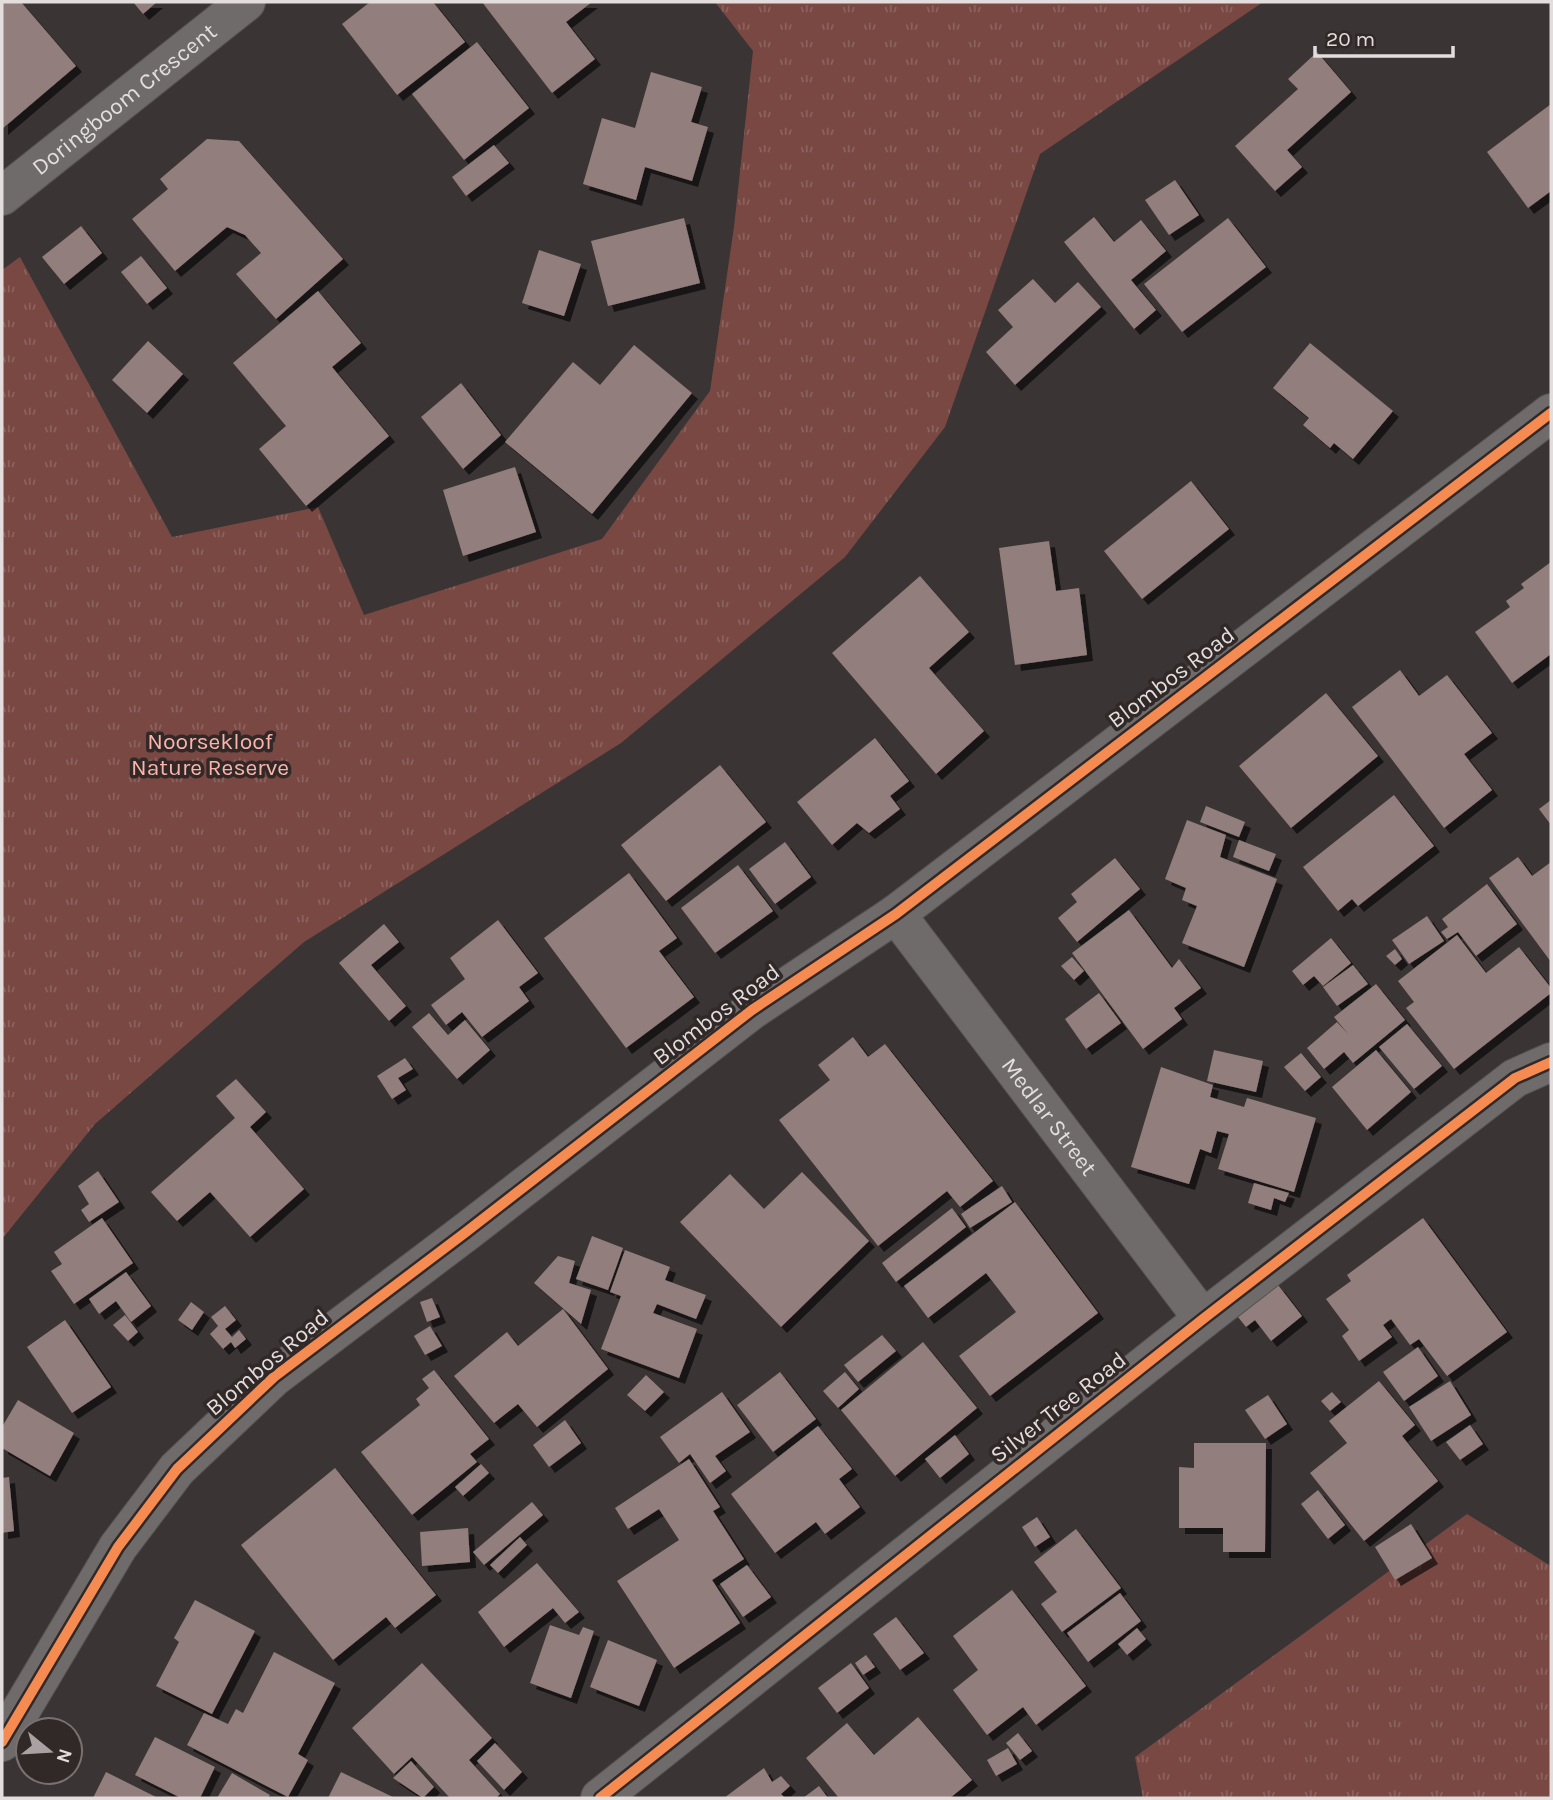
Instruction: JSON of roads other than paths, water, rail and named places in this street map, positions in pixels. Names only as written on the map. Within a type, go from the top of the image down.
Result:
[{"type":"street","name":"Doringboom Crescent","points":[[2,196],[246,2]]},
{"type":"street","name":"Blombos Road","points":[[2,1742],[118,1547],[177,1469],[274,1377],[752,1010],[895,914],[1551,413]]},
{"type":"street","name":"Medlar Street","points":[[895,914],[1202,1319]]},
{"type":"street","name":"Silver Tree Road","points":[[600,1798],[1202,1319],[1515,1078],[1551,1062]]},
{"type":"park label","name":"Noorsekloof Nature Reserve","points":[[210,754]]}]
